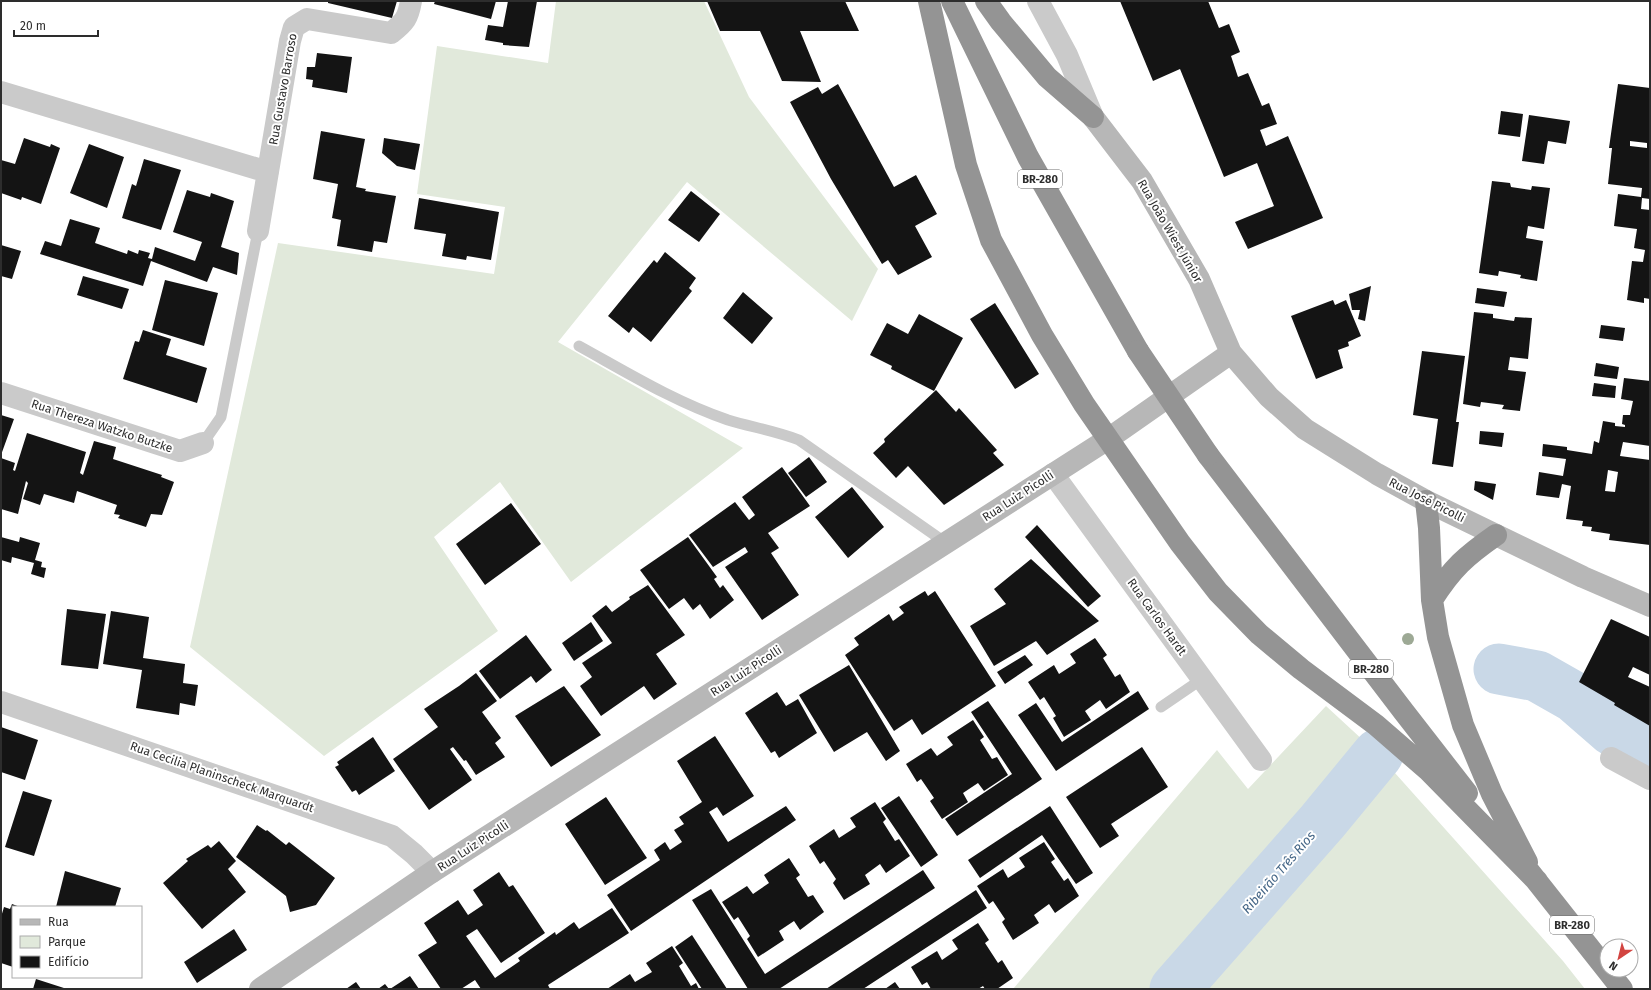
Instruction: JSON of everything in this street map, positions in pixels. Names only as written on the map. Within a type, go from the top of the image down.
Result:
[{"type":"highway","points":[[929,1],[966,165],[991,240],[1042,335],[1108,439],[1180,543],[1218,592],[1259,634],[1376,725],[1429,771],[1537,881]]},
{"type":"highway","name":"BR-280","points":[[952,1],[1028,157],[1138,351],[1208,455],[1404,712],[1599,960]]},
{"type":"highway","points":[[986,1],[1001,22],[1048,77],[1093,117]]},
{"type":"highway","points":[[1426,501],[1429,528],[1432,600],[1438,637],[1463,725],[1492,794],[1537,881]]},
{"type":"highway","points":[[1432,600],[1444,580],[1458,564],[1474,550],[1496,535]]},
{"type":"highway","name":"BR-280","points":[[1613,978],[1622,989]]},
{"type":"street","name":"Rua Gustavo Barroso","points":[[258,231],[290,41],[294,27],[307,19],[391,33],[405,22],[409,13],[411,1]]},
{"type":"street","points":[[1038,1],[1068,55],[1093,117]]},
{"type":"street","points":[[1,92],[268,172]]},
{"type":"street","name":"Rua João Wiest Júnior","points":[[1093,117],[1142,181],[1199,279],[1231,353]]},
{"type":"street","name":"Rua Luiz Picolli","points":[[260,989],[432,872],[1108,439],[1231,353]]},
{"type":"street","name":"Rua José Picolli","points":[[1231,353],[1269,397],[1305,429],[1377,474],[1426,501],[1496,535],[1583,577],[1650,606]]},
{"type":"street","name":"Rua Thereza Watzko Butzke","points":[[1,393],[180,451],[204,443]]},
{"type":"street","name":"Rua Carlos Hardt","points":[[1053,474],[1261,760]]},
{"type":"street","name":"Rua Cecilia Planinscheck Marquardt","points":[[1,702],[392,836],[414,854],[432,872]]},
{"type":"street","points":[[1611,758],[1650,779]]},
{"type":"lane","points":[[204,443],[221,418],[258,231]]},
{"type":"lane","points":[[580,346],[672,398],[728,420],[784,434],[799,440],[946,543]]},
{"type":"lane","points":[[1161,707],[1202,679]]},
{"type":"green space","points":[[556,1],[704,1],[749,97],[878,269],[852,321],[687,182],[558,342],[743,448],[571,582],[500,482],[434,537],[498,631],[324,756],[190,647],[278,243],[494,274],[505,207],[417,194],[437,46],[548,63]]},
{"type":"green space","points":[[1326,706],[1378,754],[1563,961],[1585,989],[1013,989],[1217,750],[1248,789]]},
{"type":"building","points":[[328,1],[397,1],[392,18],[328,3]]},
{"type":"building","points":[[435,1],[496,1],[491,19],[434,4]]},
{"type":"building","points":[[508,1],[537,1],[529,47],[503,45],[503,43],[485,40],[488,25],[503,27]]},
{"type":"building","points":[[707,1],[845,1],[859,31],[800,31],[821,82],[782,81],[760,31],[720,31]]},
{"type":"building","points":[[1120,1],[1208,1],[1219,28],[1229,24],[1240,52],[1231,56],[1238,77],[1248,73],[1262,106],[1269,103],[1277,124],[1260,130],[1266,146],[1288,136],[1323,218],[1248,249],[1235,222],[1274,206],[1257,163],[1224,177],[1180,69],[1153,81]]},
{"type":"building","points":[[317,53],[352,57],[347,93],[312,87],[313,80],[306,79],[307,67],[315,67]]},
{"type":"building","points":[[838,84],[894,187],[916,175],[937,214],[915,226],[932,257],[898,275],[888,260],[882,264],[831,179],[790,102],[818,87],[822,94]]},
{"type":"building","points":[[1618,84],[1650,88],[1650,199],[1642,198],[1641,209],[1650,210],[1650,299],[1644,298],[1644,303],[1627,300],[1632,261],[1643,262],[1645,250],[1634,248],[1637,229],[1614,226],[1618,194],[1641,197],[1642,188],[1608,184],[1612,148],[1609,148]],"holes":[[[1630,141],[1647,143],[1647,148],[1630,146]]]},
{"type":"building","points":[[1501,111],[1523,114],[1520,137],[1498,134]]},
{"type":"building","points":[[1529,115],[1570,121],[1566,144],[1548,141],[1544,164],[1522,161]]},
{"type":"building","points":[[321,131],[365,139],[356,187],[366,189],[365,191],[396,196],[387,243],[374,241],[372,252],[337,246],[341,220],[332,218],[338,184],[313,179]]},
{"type":"building","points":[[24,138],[50,147],[51,144],[60,148],[41,204],[22,197],[21,200],[1,193],[1,160],[15,164]]},
{"type":"building","points":[[384,138],[420,144],[415,170],[397,166],[382,153]]},
{"type":"building","points":[[89,144],[124,157],[107,208],[70,193]]},
{"type":"building","points":[[144,159],[181,170],[161,230],[122,218],[132,184],[136,186]]},
{"type":"building","points":[[1492,181],[1510,183],[1511,187],[1531,190],[1532,186],[1550,188],[1544,229],[1528,226],[1526,238],[1543,241],[1537,281],[1520,278],[1521,275],[1499,271],[1498,276],[1479,273]]},
{"type":"building","points":[[187,190],[210,197],[211,193],[234,201],[221,247],[239,253],[237,275],[213,267],[207,282],[151,261],[143,286],[40,254],[45,241],[61,246],[70,219],[100,228],[95,243],[127,254],[128,250],[138,254],[139,250],[150,253],[148,258],[152,259],[155,247],[195,261],[202,242],[173,232]]},
{"type":"building","points":[[691,191],[720,214],[699,242],[668,220]]},
{"type":"building","points":[[419,198],[499,212],[491,260],[467,256],[466,260],[442,256],[446,234],[414,229]]},
{"type":"building","points":[[1,245],[21,251],[12,279],[1,276]]},
{"type":"building","points":[[665,252],[696,278],[689,288],[692,291],[651,342],[633,327],[629,333],[608,316],[654,260],[657,263]]},
{"type":"building","points":[[83,276],[129,289],[122,309],[77,295]]},
{"type":"building","points":[[165,280],[218,293],[204,346],[152,330]]},
{"type":"building","points":[[1371,286],[1365,321],[1358,319],[1360,310],[1352,310],[1349,294]]},
{"type":"building","points":[[1477,288],[1507,292],[1504,307],[1475,303]]},
{"type":"building","points":[[743,292],[773,318],[752,344],[723,318]]},
{"type":"building","points":[[1333,300],[1335,305],[1346,300],[1361,336],[1348,342],[1349,346],[1338,350],[1343,368],[1316,379],[1291,316]]},
{"type":"building","points":[[995,303],[1039,374],[1015,389],[970,319]]},
{"type":"building","points":[[1474,312],[1493,314],[1493,318],[1514,321],[1515,317],[1532,318],[1528,359],[1510,357],[1508,370],[1526,372],[1520,411],[1502,409],[1504,405],[1481,402],[1480,407],[1463,404]]},
{"type":"building","points":[[919,314],[963,338],[934,391],[891,369],[892,366],[870,355],[887,323],[908,334]]},
{"type":"building","points":[[1601,325],[1625,328],[1623,341],[1599,338]]},
{"type":"building","points":[[143,330],[171,339],[166,355],[207,368],[197,403],[123,379],[135,341],[139,342]]},
{"type":"building","points":[[1422,351],[1465,356],[1456,422],[1459,422],[1453,467],[1432,464],[1438,419],[1413,415]]},
{"type":"building","points":[[1596,363],[1619,367],[1617,379],[1594,376]]},
{"type":"building","points":[[1624,378],[1650,381],[1650,446],[1623,442],[1620,456],[1650,460],[1650,545],[1609,540],[1610,534],[1591,531],[1592,527],[1582,526],[1583,521],[1566,519],[1571,486],[1562,484],[1559,498],[1536,495],[1539,472],[1563,476],[1566,459],[1542,456],[1543,444],[1567,447],[1567,450],[1592,454],[1594,441],[1599,443],[1603,421],[1615,423],[1615,426],[1625,427],[1625,425],[1622,424],[1623,415],[1630,415],[1633,401],[1621,399]],"holes":[[[1608,470],[1618,472],[1615,492],[1605,491]]]},
{"type":"building","points":[[1594,383],[1616,386],[1615,398],[1592,396]]},
{"type":"building","points":[[936,390],[956,412],[959,408],[997,450],[993,453],[1004,465],[944,505],[908,466],[896,478],[873,453],[885,442],[884,439]]},
{"type":"building","points":[[1,415],[14,419],[1,455]]},
{"type":"building","points":[[1480,431],[1504,433],[1502,447],[1479,444]]},
{"type":"building","points":[[27,433],[86,452],[80,473],[83,475],[94,441],[116,447],[113,459],[162,475],[161,477],[174,482],[162,515],[151,514],[146,527],[118,518],[120,515],[114,514],[117,505],[77,491],[74,503],[44,494],[40,505],[23,499],[28,483],[26,481],[18,514],[1,509],[1,458],[15,463],[13,470],[15,471]]},
{"type":"building","points":[[809,457],[827,482],[806,497],[788,473]]},
{"type":"building","points":[[782,467],[810,506],[768,533],[779,548],[771,553],[799,595],[762,620],[725,567],[748,552],[745,547],[713,567],[689,535],[735,502],[749,520],[755,515],[742,497]]},
{"type":"building","points":[[1475,481],[1496,484],[1493,500],[1474,490]]},
{"type":"building","points":[[852,487],[884,527],[848,558],[815,517]]},
{"type":"building","points":[[511,503],[541,544],[485,585],[456,544]]},
{"type":"building","points":[[1037,525],[1101,596],[1088,607],[1025,537]]},
{"type":"building","points":[[1,537],[19,542],[20,537],[40,543],[35,560],[42,562],[41,567],[46,568],[44,578],[31,574],[34,563],[12,557],[11,563],[1,560]]},
{"type":"building","points":[[688,537],[717,577],[714,579],[720,588],[723,585],[734,600],[710,619],[700,604],[693,610],[684,598],[669,609],[640,570]]},
{"type":"building","points":[[1031,559],[1099,621],[1047,655],[1036,641],[994,666],[970,626],[1006,604],[994,589]]},
{"type":"building","points":[[648,585],[685,635],[656,654],[677,684],[654,700],[644,686],[601,716],[580,686],[592,677],[582,663],[612,643],[592,616],[606,605],[612,612],[630,599],[629,597]]},
{"type":"building","points":[[925,591],[928,596],[935,591],[996,686],[922,735],[912,719],[894,731],[845,655],[859,645],[854,638],[889,614],[893,621],[904,613],[899,607]]},
{"type":"building","points":[[67,609],[106,614],[98,669],[61,665]]},
{"type":"building","points":[[111,611],[149,617],[143,658],[185,664],[183,683],[198,685],[195,706],[180,703],[179,715],[136,708],[142,670],[103,664]]},
{"type":"building","points":[[1611,619],[1650,637],[1650,675],[1633,667],[1628,677],[1650,687],[1650,726],[1579,682]]},
{"type":"building","points":[[591,622],[603,641],[574,661],[562,643]]},
{"type":"building","points":[[526,635],[552,670],[536,683],[531,676],[500,699],[479,671]]},
{"type":"building","points":[[1095,638],[1107,655],[1103,658],[1115,677],[1120,674],[1130,692],[1106,709],[1100,700],[1085,711],[1091,720],[1064,737],[1053,718],[1056,716],[1044,697],[1040,700],[1028,682],[1054,665],[1059,674],[1076,663],[1070,654]]},
{"type":"building","points":[[1025,655],[1033,665],[1005,684],[997,672]]},
{"type":"building","points":[[849,665],[900,751],[886,761],[867,732],[834,752],[799,695]]},
{"type":"building","points":[[476,673],[497,701],[482,712],[501,738],[495,743],[505,757],[476,775],[466,760],[464,761],[453,747],[450,749],[472,780],[429,810],[393,759],[438,727],[424,709]]},
{"type":"building","points":[[564,686],[601,735],[551,767],[515,716]]},
{"type":"building","points":[[1138,691],[1149,709],[1056,771],[1018,715],[1036,703],[1062,742]]},
{"type":"building","points":[[777,692],[786,706],[798,699],[817,733],[779,758],[775,751],[771,753],[745,713]]},
{"type":"building","points":[[988,701],[1042,779],[957,836],[945,819],[1012,774],[971,712]]},
{"type":"building","points":[[973,720],[984,737],[980,740],[992,759],[997,757],[1008,775],[984,791],[978,783],[963,793],[968,802],[942,819],[930,801],[934,798],[921,779],[917,782],[906,764],[931,748],[937,756],[953,745],[947,737]]},
{"type":"building","points":[[1,727],[38,740],[25,780],[1,772]]},
{"type":"building","points":[[715,736],[754,796],[723,816],[717,807],[709,812],[728,842],[786,806],[796,820],[631,931],[607,895],[660,860],[654,850],[665,842],[670,850],[682,842],[674,830],[684,824],[679,817],[702,802],[677,761]]},
{"type":"building","points":[[373,737],[395,771],[359,795],[356,790],[352,792],[335,767],[339,765],[337,762]]},
{"type":"building","points":[[1142,747],[1168,787],[1111,824],[1119,836],[1100,848],[1066,797]]},
{"type":"building","points":[[23,791],[52,800],[34,856],[5,847]]},
{"type":"building","points":[[899,796],[938,855],[921,867],[881,808]]},
{"type":"building","points":[[606,797],[647,858],[605,885],[565,824]]},
{"type":"building","points":[[875,802],[886,819],[883,822],[895,841],[899,839],[910,856],[886,873],[880,864],[865,875],[870,884],[844,900],[833,883],[836,879],[824,861],[820,864],[809,846],[834,829],[839,838],[856,827],[850,818]]},
{"type":"building","points":[[1050,806],[1093,873],[1076,884],[1042,835],[980,878],[968,860]]},
{"type":"building","points":[[257,825],[266,831],[267,830],[286,845],[289,842],[335,878],[316,905],[290,912],[286,896],[236,857]]},
{"type":"building","points":[[219,841],[236,861],[228,869],[246,892],[202,929],[163,883],[188,861],[186,859],[208,845],[211,848]]},
{"type":"building","points":[[1044,842],[1055,859],[1051,862],[1064,881],[1068,878],[1079,896],[1055,913],[1049,904],[1034,915],[1039,923],[1013,940],[1002,922],[1005,919],[993,901],[989,904],[977,886],[1003,869],[1008,878],[1025,867],[1019,858]]},
{"type":"building","points":[[789,858],[800,875],[796,878],[808,897],[813,895],[824,912],[800,930],[794,921],[779,931],[784,940],[758,957],[747,939],[750,936],[738,917],[734,920],[722,902],[747,886],[753,894],[769,883],[764,875]]},
{"type":"building","points":[[923,870],[935,888],[779,989],[748,989],[692,900],[711,889],[765,974]]},
{"type":"building","points":[[65,871],[121,888],[115,906],[56,906]]},
{"type":"building","points":[[499,872],[509,887],[513,885],[545,933],[501,963],[477,929],[466,936],[495,978],[520,961],[518,958],[555,932],[556,935],[574,922],[579,929],[612,908],[629,933],[548,985],[550,989],[481,989],[475,980],[461,989],[441,989],[418,955],[437,943],[424,923],[458,900],[468,915],[483,905],[473,890]]},
{"type":"building","points":[[976,890],[987,908],[863,989],[826,989]]},
{"type":"building","points":[[12,904],[17,906],[12,906],[12,967],[1,963],[1,917],[4,907],[10,909]]},
{"type":"building","points":[[978,923],[989,940],[985,943],[998,963],[1002,960],[1013,978],[997,989],[985,989],[983,986],[978,989],[931,989],[927,982],[922,985],[911,967],[937,951],[942,960],[958,949],[952,940]]},
{"type":"building","points":[[234,929],[247,950],[197,983],[184,962]]},
{"type":"building","points":[[692,935],[727,989],[702,989],[675,947]]},
{"type":"building","points":[[672,946],[683,963],[679,966],[691,986],[696,983],[699,989],[607,989],[630,974],[635,982],[652,972],[646,963]]},
{"type":"building","points":[[410,976],[419,989],[390,989]]},
{"type":"building","points":[[36,979],[67,989],[33,989]]},
{"type":"building","points":[[356,982],[361,989],[346,989]]},
{"type":"building","points":[[895,982],[900,989],[885,989]]},
{"type":"building","points":[[385,984],[389,989],[378,989]]},
{"type":"waterway","name":"Ribeirão Três Rios","points":[[1499,669],[1537,676],[1574,697],[1612,730],[1650,754]]},
{"type":"waterway","name":"Ribeirão Três Rios","points":[[1175,989],[1322,822],[1378,754]]}]
